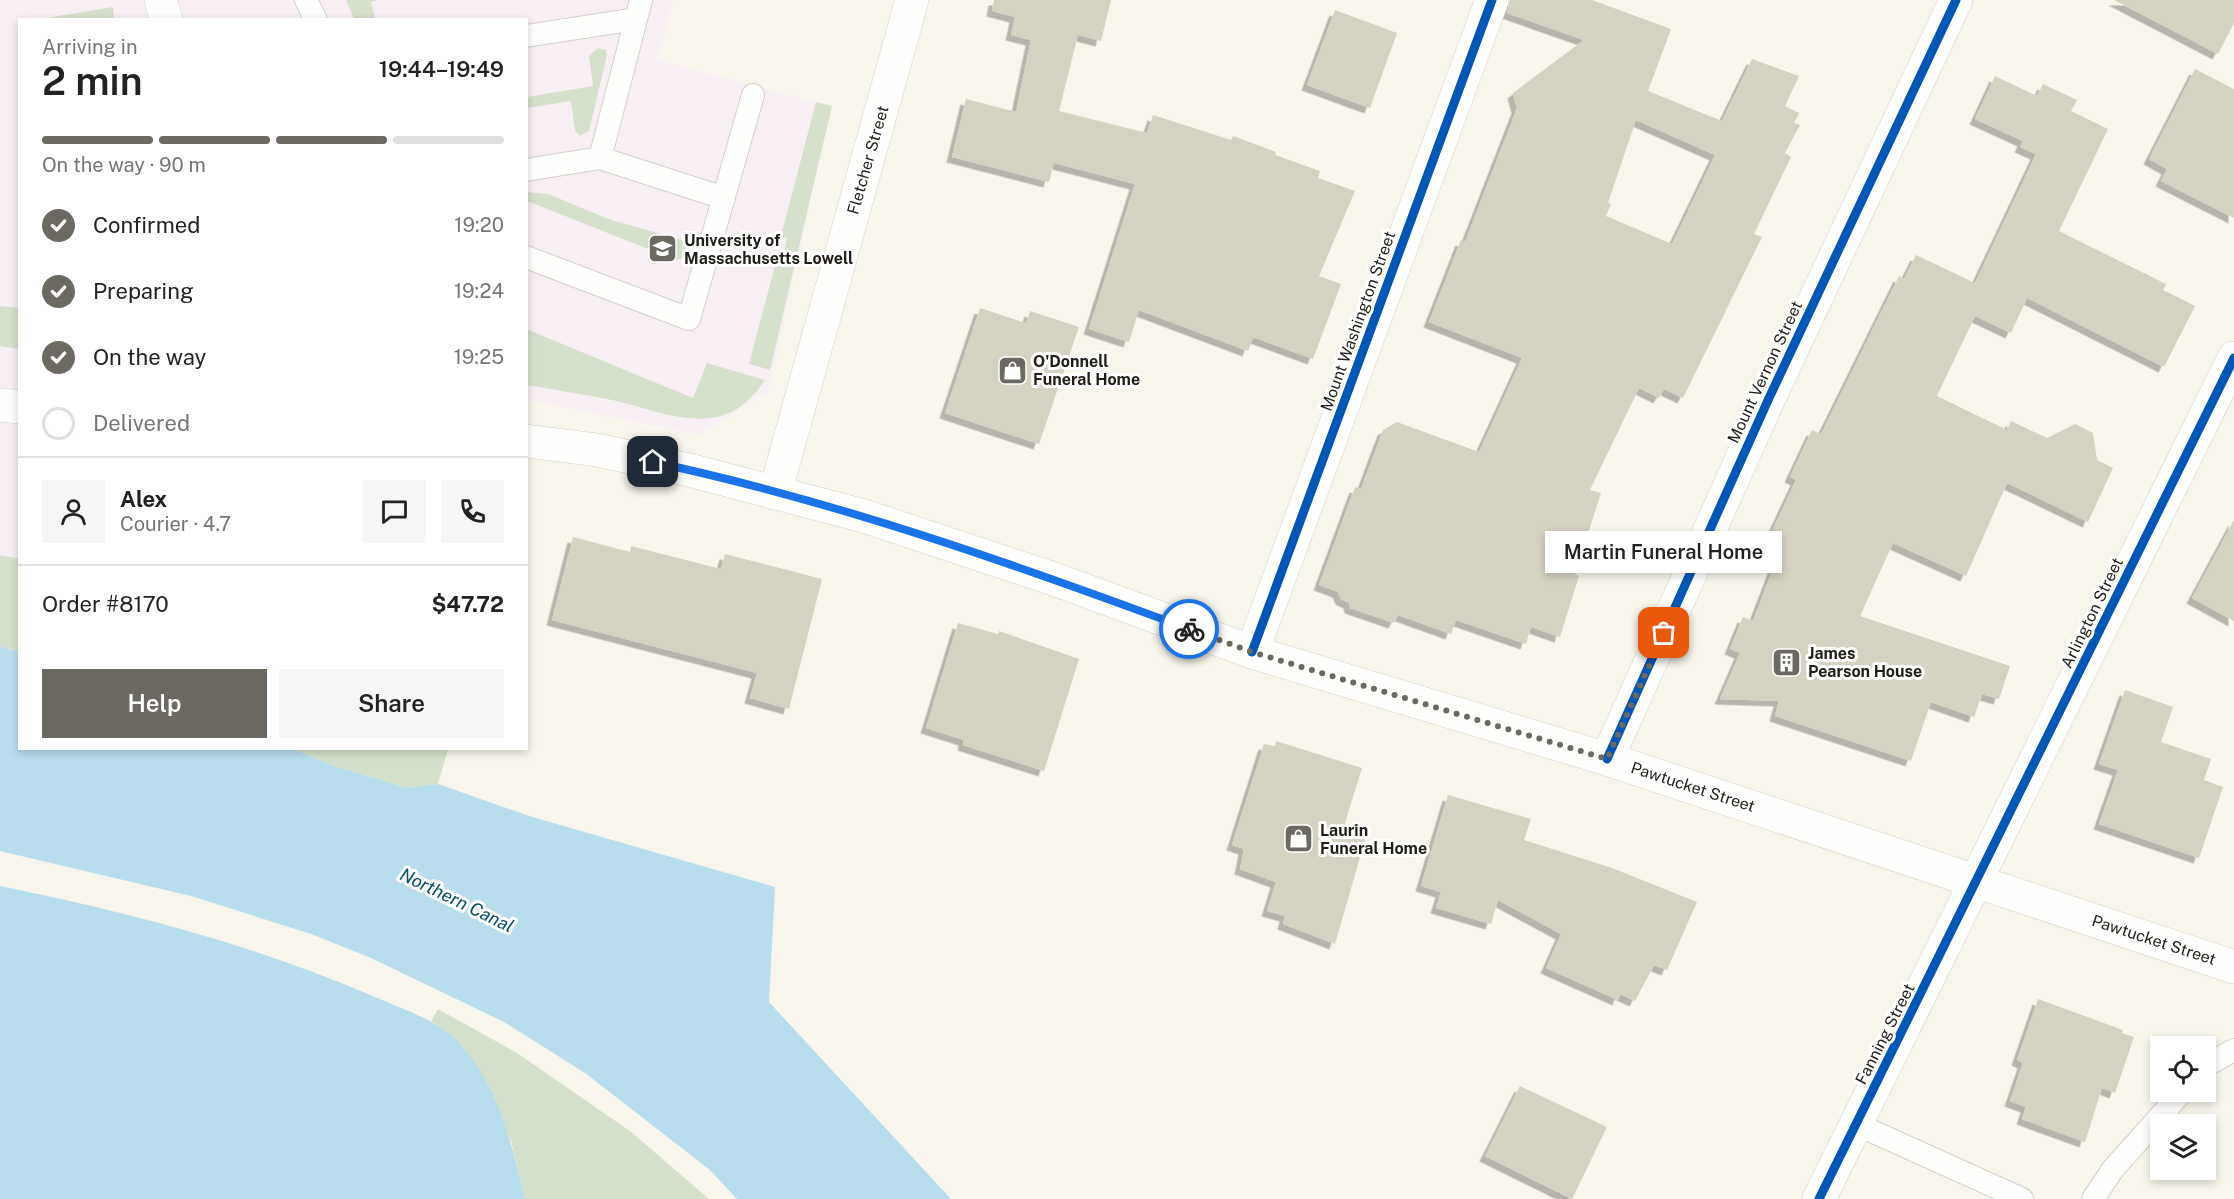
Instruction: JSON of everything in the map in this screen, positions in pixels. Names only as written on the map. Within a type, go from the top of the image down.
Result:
[{"type":"street","points":[[162,0],[166,18]]},
{"type":"street","name":"Fletcher Street","points":[[775,493],[912,0]]},
{"type":"street","name":"Mount Washington Street","points":[[1252,652],[1492,0]]},
{"type":"street","name":"Mount Vernon Street","points":[[1607,759],[1769,398],[1956,0]]},
{"type":"street","name":"Arlington Street","points":[[1977,881],[2234,358]]},
{"type":"street","points":[[0,405],[18,407]]},
{"type":"street","name":"Pawtucket Street","points":[[528,441],[597,450],[689,470],[864,516],[1042,575],[1252,652],[1607,759],[2234,967]]},
{"type":"street","name":"Fanning Street","points":[[1819,1199],[1977,881]]},
{"type":"lane","points":[[306,0],[315,18]]},
{"type":"lane","points":[[528,36],[638,10],[600,158]]},
{"type":"lane","points":[[528,258],[689,319],[753,95]]},
{"type":"lane","points":[[528,170],[600,158],[724,198]]},
{"type":"lane","points":[[2216,1060],[2234,1050]]},
{"type":"lane","points":[[2093,1199],[2113,1169],[2173,1102]]},
{"type":"lane","points":[[1856,1125],[2022,1199]]},
{"type":"shaded area","name":"University of Massachusetts Lowell","points":[[0,0],[674,0],[657,60],[832,106],[768,392],[699,435],[528,400],[528,18],[18,18],[18,559],[0,555]]},
{"type":"green space","points":[[346,0],[379,0],[371,2],[375,18],[354,18]]},
{"type":"green space","points":[[113,7],[114,18],[52,18]]},
{"type":"green space","points":[[598,48],[606,50],[607,55],[589,131],[580,136],[575,131],[571,101],[528,108],[528,97],[593,86],[589,56]]},
{"type":"green space","points":[[816,102],[832,106],[770,370],[749,364],[778,254],[783,255],[787,238],[781,236]]},
{"type":"green space","points":[[528,192],[548,194],[611,220],[683,240],[688,244],[688,254],[676,260],[528,201]]},
{"type":"green space","points":[[0,306],[18,308],[18,349],[0,346]]},
{"type":"green space","points":[[528,330],[693,398],[707,363],[765,380],[750,399],[738,408],[724,415],[704,419],[679,417],[617,401],[528,385]]},
{"type":"green space","points":[[0,555],[18,559],[18,652],[0,646]]},
{"type":"green space","points":[[295,750],[448,750],[438,784],[407,788],[331,765]]},
{"type":"green space","points":[[438,1009],[517,1053],[630,1131],[709,1199],[525,1199],[511,1141],[454,1038],[431,1021]]},
{"type":"water","name":"Northern Canal","points":[[0,646],[18,652],[18,750],[295,750],[331,765],[407,788],[438,784],[529,816],[775,887],[769,1002],[951,1199],[737,1199],[710,1170],[585,1073],[504,1022],[371,958],[311,934],[191,896],[0,851]]},
{"type":"water","points":[[0,886],[96,907],[237,946],[330,978],[437,1025],[455,1039],[470,1056],[492,1093],[508,1135],[525,1199],[0,1199]]},
{"type":"building","points":[[994,0],[1111,0],[1101,41],[1078,35],[1059,111],[1147,133],[1153,115],[1231,140],[1233,136],[1276,152],[1275,155],[1320,171],[1318,178],[1355,191],[1319,276],[1341,284],[1313,359],[1253,337],[1248,351],[1139,310],[1129,342],[1089,329],[1135,184],[1054,163],[1049,182],[952,157],[966,99],[1016,112],[1031,40],[1011,35],[1015,17],[992,11]]},
{"type":"building","points":[[1510,0],[1592,0],[1671,29],[1648,91],[1722,121],[1752,59],[1799,76],[1785,106],[1799,113],[1794,123],[1800,125],[1785,153],[1791,157],[1754,234],[1762,237],[1683,398],[1664,389],[1659,398],[1639,388],[1590,490],[1601,493],[1575,574],[1579,576],[1560,637],[1531,627],[1526,644],[1456,620],[1451,634],[1398,615],[1394,623],[1350,608],[1349,603],[1341,599],[1338,592],[1319,585],[1355,487],[1361,489],[1383,430],[1397,422],[1479,452],[1522,358],[1429,322],[1461,240],[1465,242],[1517,108],[1513,93],[1584,40],[1507,13]],"holes":[[[1636,120],[1715,155],[1672,244],[1606,216],[1611,204],[1608,203]]]},
{"type":"building","points":[[2114,0],[2234,0],[2234,23],[2218,54]]},
{"type":"building","points":[[1335,10],[1397,33],[1370,108],[1307,85]]},
{"type":"building","points":[[2195,69],[2234,89],[2234,218],[2161,181],[2167,169],[2149,159]]},
{"type":"building","points":[[1995,76],[2037,96],[2043,84],[2077,100],[2071,111],[2108,129],[2059,231],[2166,284],[2163,290],[2195,306],[2164,367],[2027,298],[2011,333],[1975,316],[1937,396],[2007,430],[2011,421],[2047,438],[2075,424],[2093,433],[2097,460],[2113,468],[2088,522],[2007,483],[1966,576],[1893,543],[1860,616],[2010,666],[1999,699],[1982,694],[1974,717],[1931,702],[1911,761],[1775,716],[1779,701],[1720,699],[1740,653],[1730,649],[1743,617],[1753,621],[1780,550],[1766,544],[1796,480],[1790,477],[1812,430],[1821,434],[1899,276],[1904,279],[1916,255],[1975,283],[2036,154],[2020,147],[2023,141],[1975,119]]},
{"type":"building","name":"O'Donnell Funeral Home","points":[[980,308],[1026,323],[1030,311],[1079,327],[1039,444],[945,413]]},
{"type":"building","points":[[2234,520],[2234,621],[2192,598]]},
{"type":"building","points":[[573,537],[630,552],[631,546],[721,569],[725,554],[822,579],[789,709],[750,698],[757,673],[552,620]]},
{"type":"building","points":[[958,623],[998,634],[999,631],[1079,659],[1044,771],[963,745],[964,740],[926,728]]},
{"type":"building","points":[[2125,690],[2173,707],[2161,742],[2211,759],[2204,780],[2223,787],[2199,858],[2099,824],[2118,770],[2099,764]]},
{"type":"building","name":"Laurin Funeral Home","points":[[1276,741],[1362,768],[1344,826],[1367,833],[1335,944],[1283,924],[1285,916],[1267,911],[1276,882],[1240,869],[1244,849],[1232,845],[1264,744],[1275,746]]},
{"type":"building","points":[[1448,795],[1531,819],[1524,840],[1612,868],[1697,902],[1667,970],[1654,965],[1635,1001],[1620,994],[1618,1000],[1546,968],[1561,934],[1498,900],[1491,924],[1436,908],[1441,892],[1421,886]]},
{"type":"building","points":[[2038,999],[2123,1030],[2122,1033],[2134,1037],[2115,1093],[2102,1088],[2085,1142],[2022,1119],[2026,1107],[2010,1101],[2023,1063],[2017,1060]]},
{"type":"building","points":[[1520,1086],[1607,1127],[1572,1199],[1485,1156]]},
{"type":"cycle path","points":[[1252,652],[1492,0]]},
{"type":"cycle path","points":[[1607,759],[1769,398],[1956,0]]},
{"type":"cycle path","points":[[1819,1199],[2234,358]]},
{"type":"way so far","points":[[1189,629],[1252,652],[1607,759],[1664,633]]},
{"type":"place","name":"University of Massachusetts Lowell","points":[[663,249]]},
{"type":"place","name":"O'Donnell Funeral Home","points":[[1012,370]]},
{"type":"place","name":"Martin Funeral Home","points":[[1664,633]]},
{"type":"place","name":"James Pearson House","points":[[1787,662]]},
{"type":"place","name":"Laurin Funeral Home","points":[[1299,839]]},
{"type":"route","points":[[653,462],[864,516],[1054,579],[1189,629]]}]
